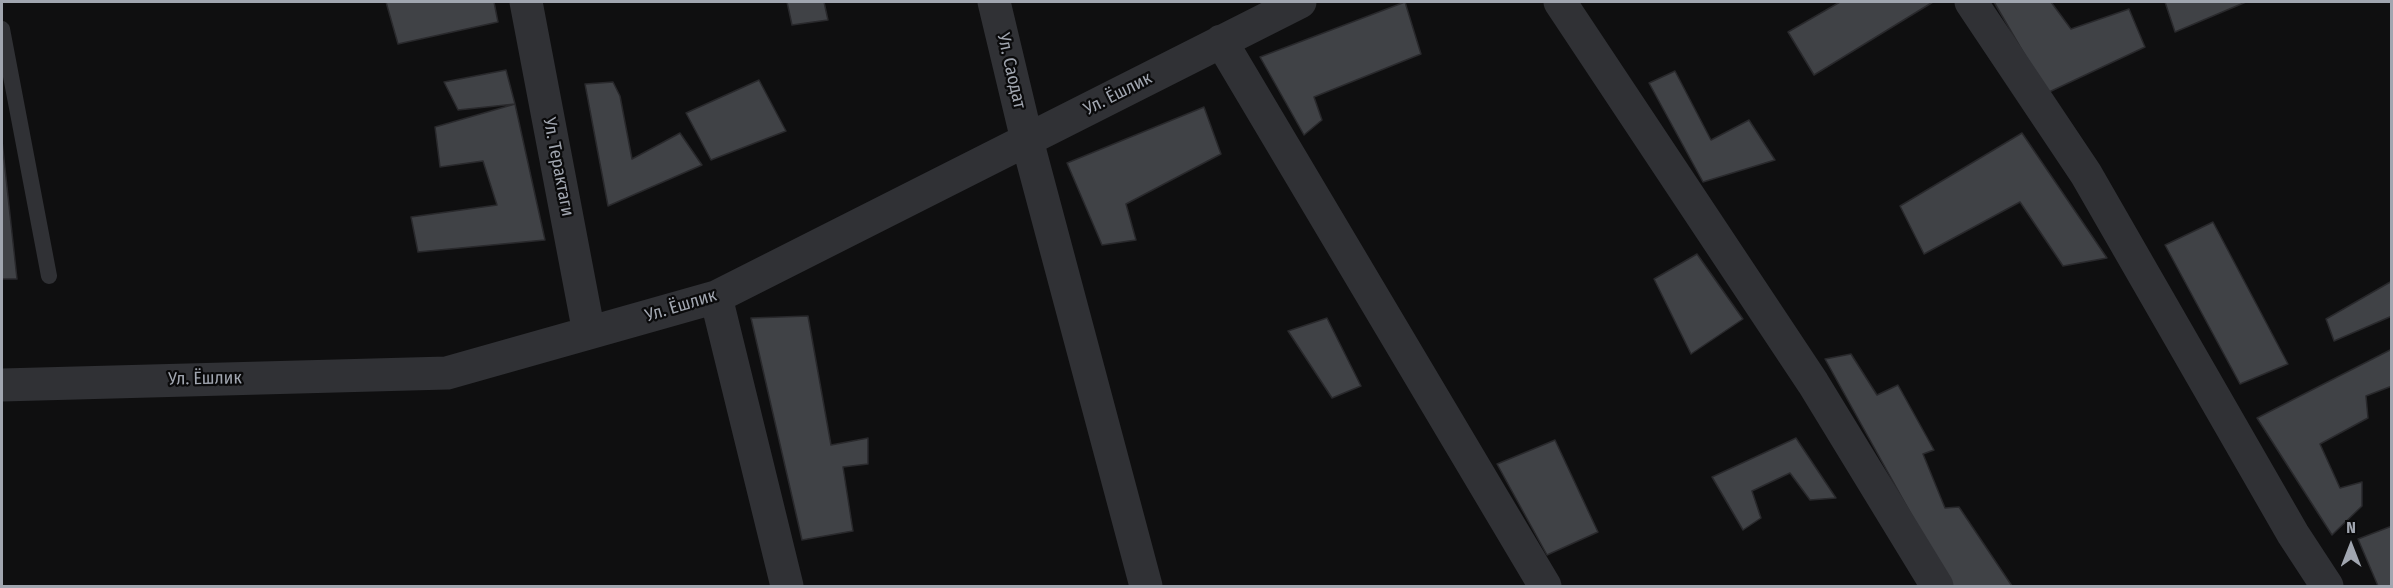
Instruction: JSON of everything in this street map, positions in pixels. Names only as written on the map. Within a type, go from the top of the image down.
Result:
[{"type":"street","name":"Ул. Терактаги","points":[[526,2],[589,333]]},
{"type":"street","name":"Ул. Саодат","points":[[994,2],[1027,140],[1146,586]]},
{"type":"street","name":"Ул. Ёшлик","points":[[2,384],[447,373],[716,297],[1300,2]]},
{"type":"street","points":[[1560,2],[1806,374],[1937,586]]},
{"type":"street","points":[[1971,2],[2086,174],[2293,534],[2327,586]]},
{"type":"street","points":[[1221,41],[1545,586]]},
{"type":"street","points":[[716,297],[787,586]]},
{"type":"lane","points":[[2,29],[49,276]]},
{"type":"building","points":[[386,2],[494,2],[498,22],[398,44]]},
{"type":"building","points":[[787,2],[824,2],[828,20],[792,25]]},
{"type":"building","points":[[1405,2],[1421,54],[1314,97],[1322,120],[1304,135],[1260,57]]},
{"type":"building","points":[[1840,2],[1933,2],[1814,75],[1788,32]]},
{"type":"building","points":[[1994,2],[2051,2],[2071,29],[2129,9],[2145,47],[2047,93]]},
{"type":"building","points":[[2165,2],[2246,2],[2175,32]]},
{"type":"building","points":[[506,70],[515,104],[458,110],[444,82]]},
{"type":"building","points":[[1675,71],[1711,140],[1749,120],[1775,160],[1703,182],[1649,83]]},
{"type":"building","points":[[759,80],[786,131],[711,160],[686,113]]},
{"type":"building","points":[[613,82],[620,96],[632,159],[680,133],[702,165],[608,206],[585,84]]},
{"type":"building","points":[[515,104],[545,240],[418,252],[411,217],[497,205],[483,161],[440,167],[435,127]]},
{"type":"building","points":[[1204,107],[1221,154],[1126,204],[1136,240],[1102,245],[1067,163]]},
{"type":"building","points":[[2022,133],[2107,258],[2063,266],[2020,202],[1924,254],[1900,206]]},
{"type":"building","points":[[2,141],[17,279],[2,279]]},
{"type":"building","points":[[2213,222],[2288,364],[2240,384],[2165,245]]},
{"type":"building","points":[[1697,254],[1743,319],[1691,354],[1654,279]]},
{"type":"building","points":[[2392,281],[2392,316],[2334,341],[2326,319]]},
{"type":"building","points":[[808,316],[831,445],[868,438],[868,464],[843,467],[853,531],[802,540],[751,318]]},
{"type":"building","points":[[1327,318],[1361,386],[1332,398],[1288,331]]},
{"type":"building","points":[[2392,349],[2392,386],[2366,396],[2368,418],[2320,444],[2340,488],[2362,482],[2362,506],[2332,535],[2257,418]]},
{"type":"building","points":[[1851,354],[1877,395],[1898,385],[1934,450],[1923,454],[1945,508],[1959,507],[2012,586],[1951,586],[1825,359]]},
{"type":"building","points":[[1796,438],[1836,498],[1810,500],[1790,473],[1752,491],[1761,518],[1743,530],[1712,477]]},
{"type":"building","points":[[1555,440],[1598,532],[1547,555],[1497,464]]},
{"type":"building","points":[[2392,526],[2392,586],[2378,586],[2358,539]]}]
